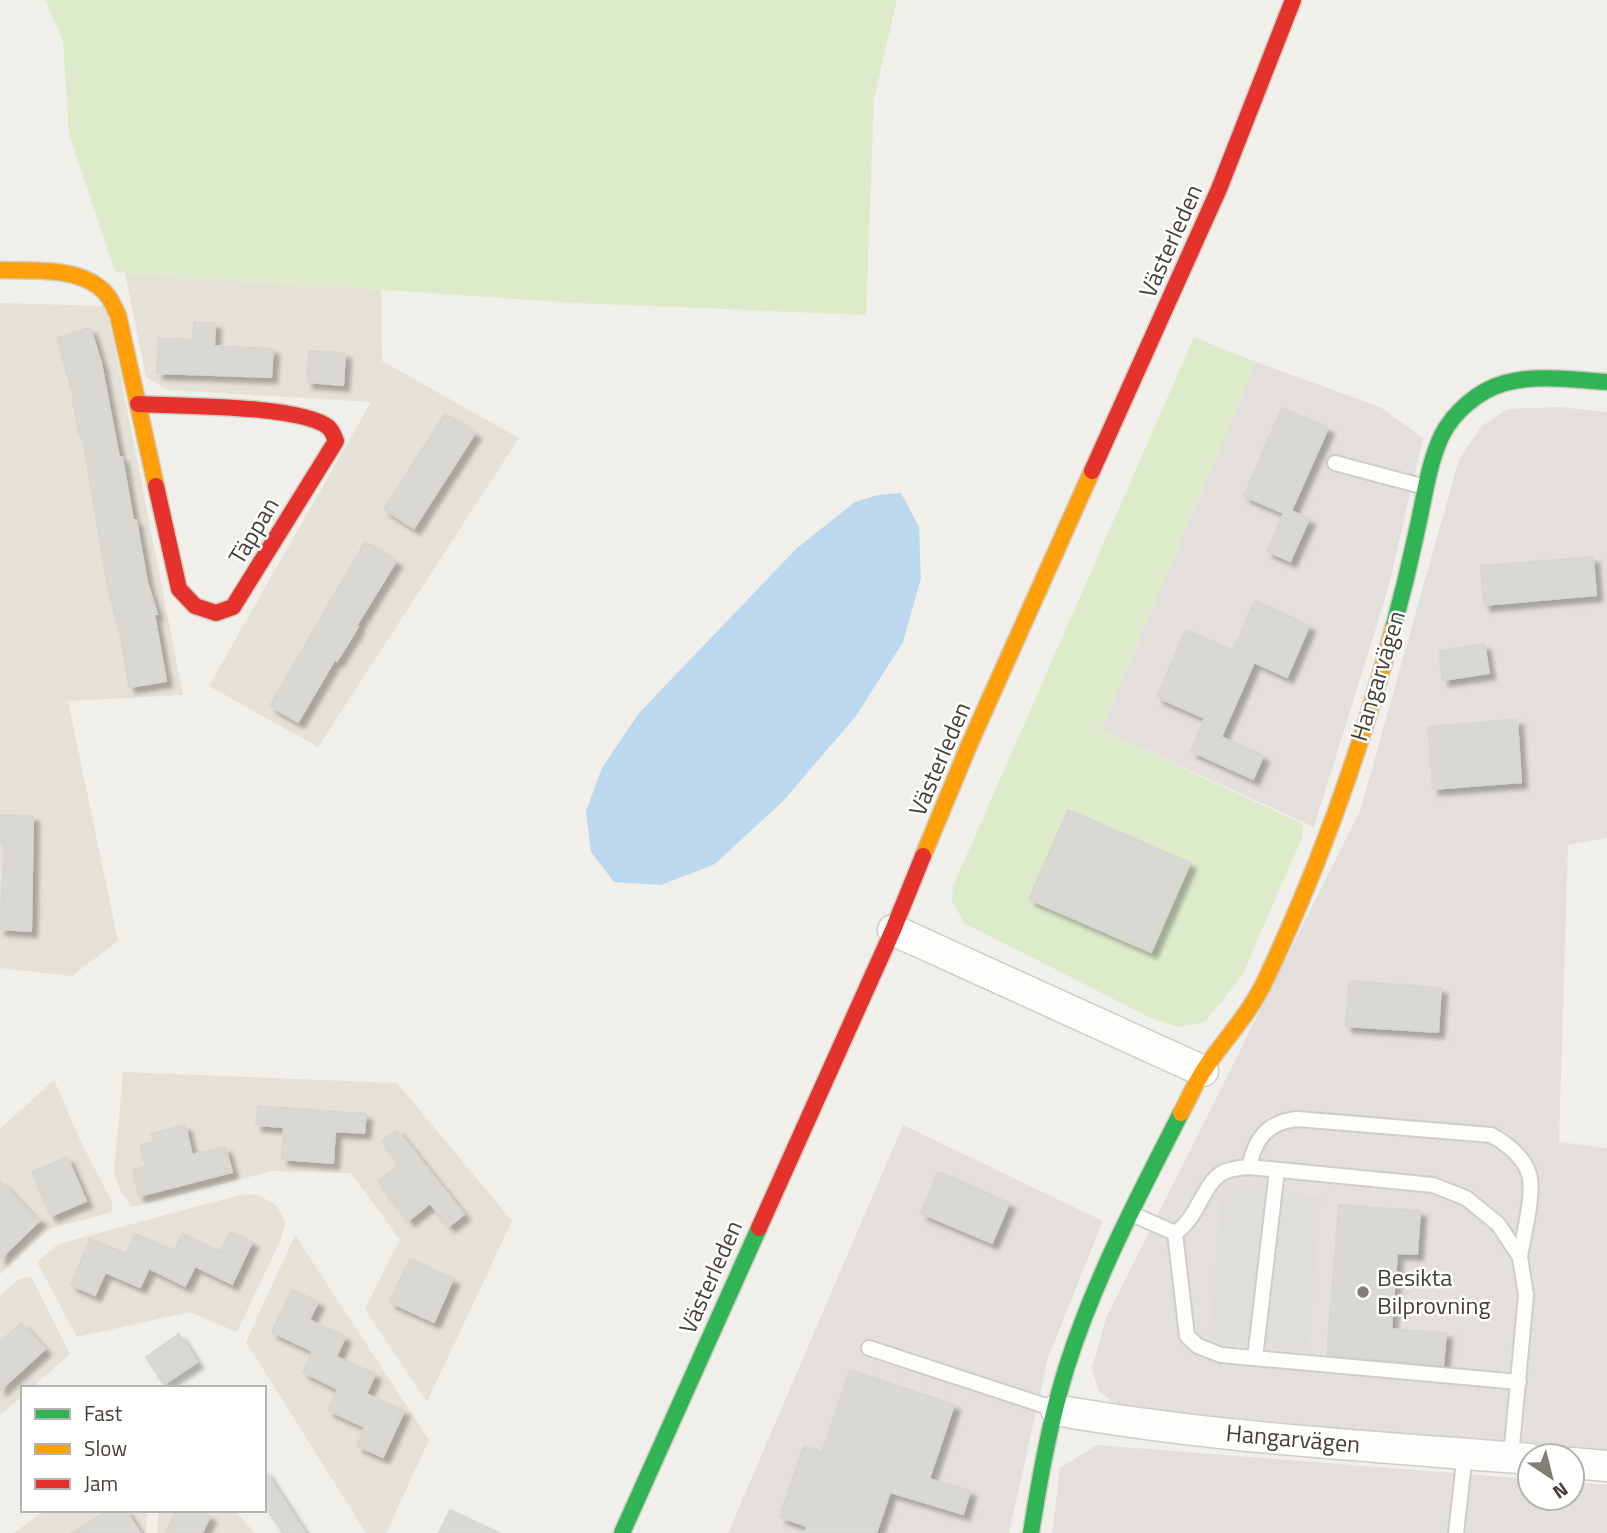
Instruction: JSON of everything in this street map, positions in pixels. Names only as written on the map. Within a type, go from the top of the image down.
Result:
[{"type":"street","name":"Västerleden","points":[[622,1533],[893,930],[970,743],[1219,189],[1293,0]]},
{"type":"street","points":[[0,270],[76,277],[89,280],[108,294],[118,315],[138,404]]},
{"type":"street","name":"Hangarvägen","points":[[1031,1533],[1041,1467],[1067,1366],[1100,1280],[1130,1213],[1203,1071],[1239,1025],[1262,985],[1325,840],[1376,693],[1442,435],[1458,412],[1480,394],[1506,383],[1532,380],[1607,382]]},
{"type":"street","name":"Täppan","points":[[138,404],[281,412],[313,418],[330,427],[335,441],[233,607],[216,614],[195,606],[179,589],[138,404]]},
{"type":"street","points":[[893,930],[1203,1071]]},
{"type":"street","name":"Hangarvägen","points":[[1056,1410],[1153,1425],[1516,1458]]},
{"type":"street","points":[[1586,1464],[1607,1466]]},
{"type":"lane","points":[[1335,463],[1427,488]]},
{"type":"lane","points":[[1249,1167],[1253,1149],[1262,1133],[1285,1120],[1491,1135],[1504,1142],[1519,1157],[1530,1175],[1530,1199],[1520,1257],[1526,1295],[1518,1382],[1520,1442]]},
{"type":"lane","points":[[1175,1233],[1193,1217],[1208,1189],[1221,1173],[1234,1168],[1249,1167],[1433,1185],[1466,1198],[1498,1224],[1520,1257]]},
{"type":"lane","points":[[1255,1358],[1277,1170]]},
{"type":"lane","points":[[1130,1213],[1175,1233]]},
{"type":"lane","points":[[1175,1233],[1186,1336],[1198,1346],[1221,1355],[1518,1382]]},
{"type":"lane","points":[[869,1348],[1056,1410]]},
{"type":"lane","points":[[1456,1533],[1465,1453]]},
{"type":"shaded area","points":[[125,273],[381,290],[382,361],[519,438],[318,747],[209,686],[371,402],[167,390],[146,377]]},
{"type":"shaded area","points":[[0,303],[107,306],[183,695],[68,701],[118,941],[72,976],[0,968]]},
{"type":"shaded area","points":[[1256,362],[1380,407],[1423,438],[1388,589],[1314,827],[1101,730]]},
{"type":"shaded area","points":[[1559,407],[1607,412],[1607,838],[1568,845],[1559,1142],[1607,1148],[1607,1451],[1586,1449],[1586,1442],[1516,1443],[1124,1411],[1098,1390],[1092,1368],[1106,1318],[1360,811],[1459,459],[1482,426],[1508,409]]},
{"type":"shaded area","points":[[123,1072],[397,1083],[512,1221],[427,1402],[365,1309],[400,1240],[351,1173],[273,1171],[132,1207],[119,1188],[114,1171]]},
{"type":"shaded area","points":[[54,1080],[113,1209],[109,1213],[49,1229],[0,1274],[0,1129]]},
{"type":"shaded area","points":[[903,1125],[1103,1221],[1048,1358],[1009,1533],[728,1533]]},
{"type":"shaded area","points":[[1222,1189],[1321,1197],[1308,1350],[1209,1342]]},
{"type":"shaded area","points":[[257,1194],[275,1205],[285,1224],[280,1241],[237,1332],[190,1312],[77,1337],[37,1262],[58,1244],[240,1195]]},
{"type":"shaded area","points":[[295,1235],[429,1440],[386,1533],[366,1533],[246,1342]]},
{"type":"shaded area","points":[[31,1276],[70,1354],[33,1386],[21,1386],[21,1397],[0,1415],[0,1296],[19,1279]]},
{"type":"shaded area","points":[[1097,1445],[1516,1478],[1516,1512],[1586,1512],[1586,1483],[1607,1485],[1607,1533],[1052,1533],[1060,1468]]},
{"type":"shaded area","points":[[42,1512],[147,1512],[146,1533],[14,1533]]},
{"type":"shaded area","points":[[159,1512],[236,1512],[255,1533],[157,1533]]},
{"type":"green space","points":[[45,0],[897,0],[874,99],[866,315],[576,303],[115,272],[69,135],[63,41]]},
{"type":"green space","points":[[1194,337],[1256,362],[1101,730],[1303,824],[1302,838],[1242,976],[1205,1022],[1178,1027],[1149,1017],[964,923],[951,899],[954,884]]},
{"type":"water","points":[[901,493],[919,527],[921,578],[903,642],[856,716],[783,801],[715,864],[661,885],[614,882],[591,852],[586,811],[602,768],[639,713],[797,548],[855,502],[878,495]]},
{"type":"building","points":[[194,322],[215,323],[214,346],[273,349],[271,377],[157,373],[159,338],[193,340]]},
{"type":"building","points":[[90,328],[101,363],[133,520],[136,520],[147,582],[157,614],[154,614],[166,681],[129,687],[121,637],[109,592],[82,433],[79,434],[75,401],[57,338]]},
{"type":"building","points":[[309,351],[345,353],[343,385],[307,382]]},
{"type":"building","points":[[1282,408],[1328,428],[1291,511],[1309,519],[1290,561],[1267,551],[1284,513],[1244,496]]},
{"type":"building","points":[[445,414],[475,433],[414,528],[384,509]]},
{"type":"building","points":[[365,542],[396,561],[298,722],[270,706]]},
{"type":"building","points":[[1593,557],[1596,595],[1484,605],[1481,566]]},
{"type":"building","points":[[1255,601],[1309,626],[1287,677],[1254,662],[1221,737],[1263,756],[1253,779],[1191,751],[1205,718],[1157,697],[1186,630],[1233,651]]},
{"type":"building","points":[[1484,644],[1489,673],[1443,680],[1439,651]]},
{"type":"building","points":[[1517,719],[1521,782],[1433,789],[1428,727]]},
{"type":"building","points":[[1068,810],[1190,863],[1151,952],[1029,899]]},
{"type":"building","points":[[0,815],[33,816],[31,931],[0,929],[5,842],[0,842]]},
{"type":"building","points":[[1349,981],[1441,988],[1438,1032],[1346,1026]]},
{"type":"building","points":[[258,1106],[366,1114],[364,1133],[335,1131],[333,1163],[282,1159],[284,1127],[256,1125]]},
{"type":"building","points":[[185,1125],[192,1155],[225,1147],[232,1172],[139,1196],[133,1170],[146,1167],[140,1145],[154,1142],[151,1134]]},
{"type":"building","points":[[397,1130],[464,1214],[449,1226],[430,1203],[409,1220],[378,1181],[400,1164],[382,1141]]},
{"type":"building","points":[[67,1157],[86,1201],[51,1216],[32,1172]]},
{"type":"building","points":[[938,1172],[1009,1203],[992,1243],[921,1213]]},
{"type":"building","points":[[0,1181],[33,1216],[41,1219],[0,1259]]},
{"type":"building","name":"Besikta Bilprovning","points":[[1339,1205],[1420,1211],[1417,1254],[1397,1253],[1391,1329],[1446,1333],[1443,1365],[1327,1355]]},
{"type":"building","points":[[230,1232],[252,1242],[232,1284],[195,1266],[185,1286],[149,1268],[140,1287],[105,1272],[95,1295],[71,1285],[90,1239],[126,1254],[135,1234],[174,1251],[183,1234],[220,1252]]},
{"type":"building","points":[[410,1259],[453,1279],[434,1322],[390,1302]]},
{"type":"building","points":[[292,1290],[318,1302],[309,1320],[345,1337],[336,1357],[375,1374],[366,1394],[404,1411],[383,1457],[357,1446],[365,1427],[328,1410],[338,1389],[303,1372],[313,1351],[272,1332]]},
{"type":"building","points":[[21,1323],[45,1349],[0,1390],[0,1342]]},
{"type":"building","points":[[179,1334],[197,1362],[164,1384],[146,1357]]},
{"type":"building","points":[[850,1370],[954,1405],[929,1479],[970,1491],[963,1514],[890,1492],[876,1533],[805,1533],[807,1526],[780,1517],[804,1446],[822,1452]]},
{"type":"building","points":[[266,1473],[305,1533],[283,1533],[266,1507]]},
{"type":"building","points":[[450,1510],[499,1533],[439,1533]]},
{"type":"building","points":[[106,1512],[127,1512],[140,1533],[72,1533]]},
{"type":"building","points":[[175,1512],[201,1512],[210,1516],[202,1533],[166,1533]]},
{"type":"traffic: fast","points":[[1393,629],[1433,459],[1441,437],[1452,419],[1476,397],[1495,386],[1517,380],[1543,378],[1607,382]]},
{"type":"traffic: fast","points":[[1031,1533],[1051,1428],[1078,1333],[1119,1237],[1181,1113]]},
{"type":"traffic: fast","points":[[622,1533],[759,1228]]},
{"type":"traffic: slow","points":[[0,270],[51,271],[77,276],[99,287],[108,296],[118,315],[156,486]]},
{"type":"traffic: slow","points":[[923,856],[970,743],[1092,471]]},
{"type":"traffic: slow","points":[[1181,1113],[1204,1070],[1258,995],[1284,940],[1337,809],[1393,629]]},
{"type":"traffic: jam","points":[[1092,471],[1219,189],[1293,0]]},
{"type":"traffic: jam","points":[[138,404],[237,408],[292,414],[328,427],[336,441],[233,607],[216,613],[195,606],[179,589],[156,486]]},
{"type":"traffic: jam","points":[[759,1228],[893,930],[923,856]]},
{"type":"place","name":"Besikta Bilprovning","points":[[1363,1292]]}]
